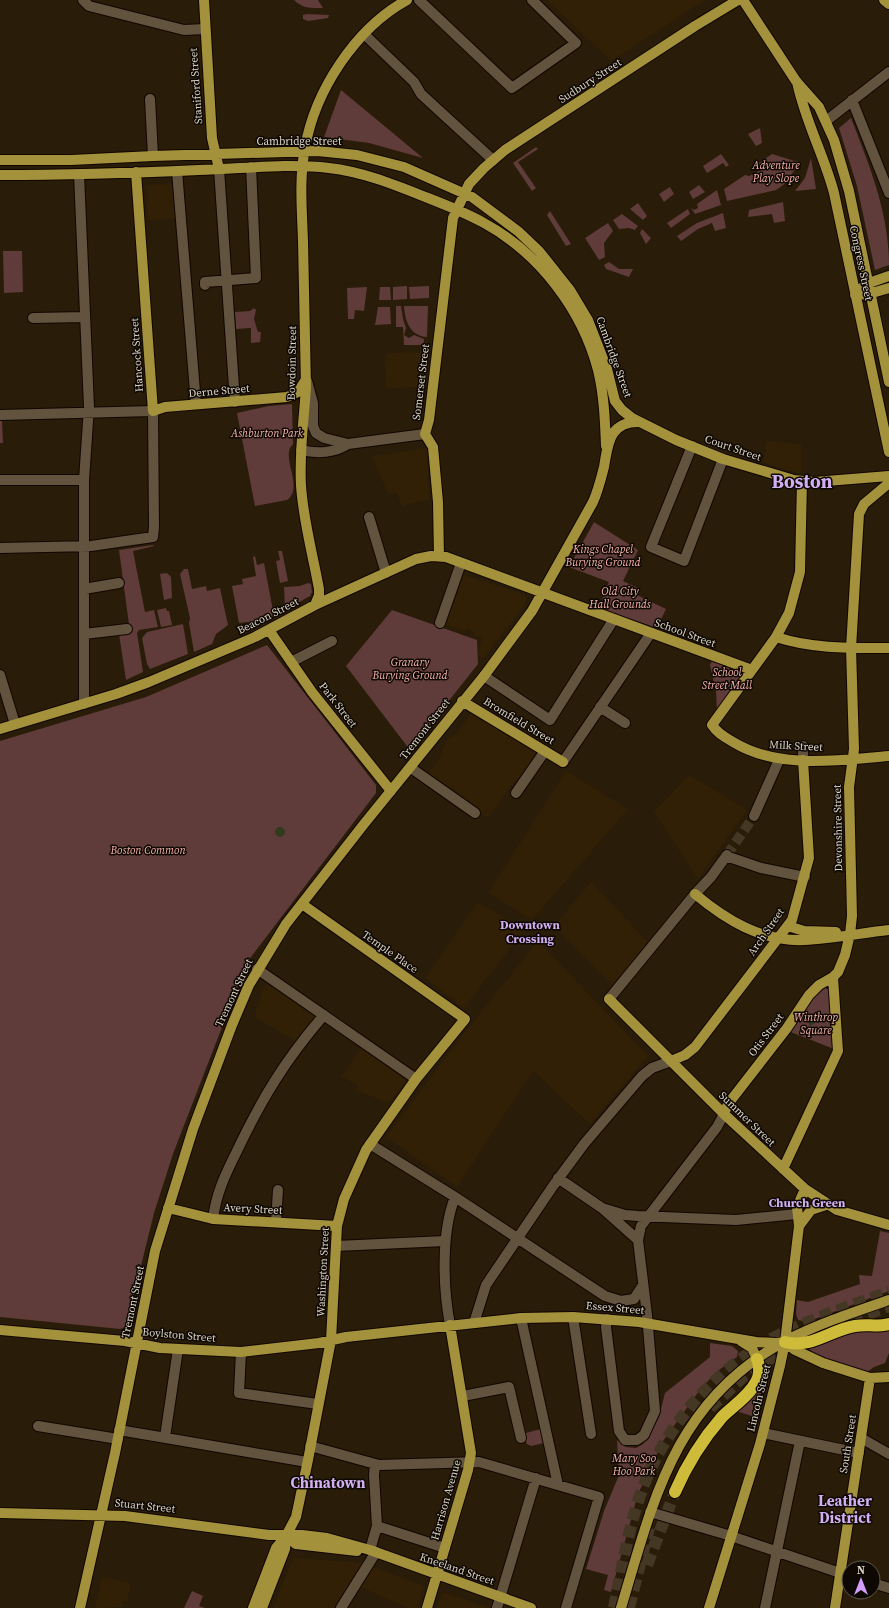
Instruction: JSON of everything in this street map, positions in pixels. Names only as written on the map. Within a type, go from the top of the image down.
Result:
[{"type":"highway","points":[[785,1342],[793,1344],[804,1343],[852,1327],[889,1324]]},
{"type":"highway","points":[[675,1492],[702,1442],[723,1416],[756,1382],[759,1366],[758,1359]]},
{"type":"main road","name":"Staniford Street","points":[[204,0],[214,154],[219,169]]},
{"type":"main road","name":"Bowdoin Street","points":[[315,605],[319,594],[319,588],[302,498],[301,450],[306,377],[302,166],[304,151],[309,129],[327,87],[342,62],[364,34],[385,15],[407,0]]},
{"type":"main road","name":"Sudbury Street","points":[[464,193],[474,178],[505,150],[695,26],[738,0]]},
{"type":"main road","name":"Congress Street","points":[[743,0],[796,81],[816,102],[826,121],[845,177],[889,382]]},
{"type":"main road","points":[[884,0],[889,4]]},
{"type":"main road","name":"Congress Street","points":[[796,81],[801,102],[822,152],[830,179],[889,452]]},
{"type":"main road","name":"Cambridge Street","points":[[0,160],[71,160],[304,151],[347,153],[377,159],[412,170],[464,193],[491,210],[523,235],[561,277],[578,302],[591,327],[607,369],[615,401],[626,414],[659,430]]},
{"type":"main road","name":"Cambridge Street","points":[[0,175],[79,174],[302,166],[330,168],[370,176],[456,210],[484,223],[522,249],[545,271],[570,305],[584,331],[598,370],[604,405],[606,454]]},
{"type":"main road","name":"Hancock Street","points":[[136,172],[153,411]]},
{"type":"main road","name":"Somerset Street","points":[[439,556],[438,502],[433,447],[425,434],[429,420],[451,229],[456,210],[464,193]]},
{"type":"main road","points":[[855,295],[868,283],[889,276]]},
{"type":"main road","points":[[855,295],[870,294],[889,288]]},
{"type":"main road","points":[[287,397],[298,392],[306,377]]},
{"type":"main road","points":[[287,397],[298,401],[303,410]]},
{"type":"main road","name":"Derne Street","points":[[153,411],[165,407],[287,397]]},
{"type":"main road","points":[[606,454],[610,438],[616,430],[625,424],[640,422]]},
{"type":"main road","name":"Court Street","points":[[659,430],[723,459],[802,481],[814,482],[889,476]]},
{"type":"main road","name":"Tremont Street","points":[[80,1608],[118,1434],[155,1251],[193,1129],[229,1032],[257,969],[274,942],[302,904],[462,701],[484,676],[532,611],[593,502],[599,486],[606,454]]},
{"type":"main road","points":[[752,670],[776,637],[789,613],[800,572],[802,481]]},
{"type":"main road","name":"Devonshire Street","points":[[834,977],[838,972],[845,955],[850,934],[852,916],[849,787],[854,749],[851,648],[859,512],[864,504],[889,483]]},
{"type":"main road","name":"Beacon Street","points":[[0,729],[132,688],[269,630],[315,605],[416,559],[439,556],[543,593]]},
{"type":"main road","name":"School Street","points":[[543,593],[752,670]]},
{"type":"main road","name":"Park Street","points":[[269,630],[291,662],[391,791]]},
{"type":"main road","points":[[776,637],[796,644],[832,648],[889,648]]},
{"type":"main road","name":"Milk Street","points":[[752,670],[712,725],[717,733],[746,750],[779,760],[852,759],[889,756]]},
{"type":"main road","name":"Bromfield Street","points":[[462,701],[563,762]]},
{"type":"main road","name":"Arch Street","points":[[672,1061],[685,1056],[694,1048],[751,975],[778,937],[788,926],[796,910],[805,877],[809,849],[803,760]]},
{"type":"main road","points":[[695,894],[741,926],[778,937],[804,940],[836,938],[850,934]]},
{"type":"main road","name":"Temple Place","points":[[302,904],[465,1019]]},
{"type":"main road","points":[[788,926],[804,931],[850,934],[889,930]]},
{"type":"main road","points":[[783,1169],[838,1050],[834,977]]},
{"type":"main road","name":"Otis Street","points":[[724,1114],[728,1104],[787,1028],[809,995],[819,985],[834,977]]},
{"type":"main road","name":"Summer Street","points":[[609,999],[724,1114],[805,1189],[826,1204],[845,1213],[889,1225]]},
{"type":"main road","name":"Washington Street","points":[[253,1608],[276,1548],[286,1536],[296,1517],[331,1340],[337,1226],[349,1187],[370,1144],[416,1080],[465,1019]]},
{"type":"main road","name":"Lincoln Street","points":[[709,1608],[763,1433],[785,1342],[799,1226],[797,1214],[798,1201],[805,1189]]},
{"type":"main road","points":[[799,1226],[811,1210],[826,1204]]},
{"type":"main road","name":"Avery Street","points":[[168,1208],[212,1219],[337,1226]]},
{"type":"main road","points":[[621,1608],[650,1512],[668,1467],[694,1422],[727,1384],[758,1359],[785,1342],[822,1325],[889,1300]]},
{"type":"main road","name":"Essex Street","points":[[331,1340],[450,1325],[521,1318],[573,1317],[647,1323],[768,1343],[785,1342]]},
{"type":"main road","name":"Harrison Avenue","points":[[427,1608],[470,1462],[471,1450],[450,1325]]},
{"type":"main road","name":"Boylston Street","points":[[0,1330],[136,1343],[178,1349],[241,1352],[331,1340]]},
{"type":"main road","points":[[735,1338],[749,1346],[758,1359]]},
{"type":"main road","points":[[785,1342],[810,1358],[870,1378],[889,1377]]},
{"type":"main road","name":"South Street","points":[[847,1560],[858,1453],[870,1378]]},
{"type":"main road","name":"Stuart Street","points":[[0,1513],[100,1514],[153,1518],[269,1535],[286,1536]]},
{"type":"main road","name":"Washington Street","points":[[262,1608],[285,1549],[286,1536]]},
{"type":"main road","name":"Kneeland Street","points":[[286,1536],[296,1544],[373,1551],[530,1608]]},
{"type":"main road","name":"South Street","points":[[835,1608],[841,1588]]},
{"type":"street","points":[[83,0],[89,6],[184,30],[205,29]]},
{"type":"street","points":[[419,0],[512,88],[576,43],[532,0]]},
{"type":"street","points":[[364,34],[414,82],[421,94],[493,160]]},
{"type":"street","points":[[826,121],[889,72]]},
{"type":"street","points":[[150,99],[154,156]]},
{"type":"street","points":[[852,100],[889,193]]},
{"type":"street","points":[[205,285],[205,282],[256,278],[251,168]]},
{"type":"street","points":[[219,169],[228,280],[235,402]]},
{"type":"street","points":[[177,171],[196,404]]},
{"type":"street","points":[[79,174],[89,413],[84,480],[84,704]]},
{"type":"street","points":[[33,318],[85,317]]},
{"type":"street","points":[[306,377],[314,403],[313,426],[316,433],[324,438],[348,444],[425,434]]},
{"type":"street","points":[[0,415],[153,411]]},
{"type":"street","name":"Hancock Street","points":[[85,546],[153,537],[153,411]]},
{"type":"street","points":[[301,450],[316,452],[340,450],[348,444]]},
{"type":"street","points":[[692,446],[651,547],[684,561],[723,459]]},
{"type":"street","points":[[0,480],[84,480]]},
{"type":"street","points":[[369,517],[386,572]]},
{"type":"street","points":[[0,548],[85,546]]},
{"type":"street","points":[[440,623],[461,563]]},
{"type":"street","points":[[84,589],[118,584]]},
{"type":"street","points":[[484,676],[550,720],[614,620]]},
{"type":"street","points":[[84,634],[127,629]]},
{"type":"street","points":[[563,762],[651,633]]},
{"type":"street","points":[[291,662],[332,641]]},
{"type":"street","points":[[0,675],[14,724]]},
{"type":"street","points":[[600,707],[625,723]]},
{"type":"street","points":[[803,746],[803,760]]},
{"type":"street","points":[[516,793],[545,751]]},
{"type":"street","points":[[754,816],[779,760]]},
{"type":"street","points":[[410,768],[475,813]]},
{"type":"street","points":[[609,999],[727,856],[761,868],[805,877]]},
{"type":"street","points":[[257,969],[416,1080]]},
{"type":"street","points":[[212,1219],[219,1188],[254,1114],[282,1068],[324,1016]]},
{"type":"street","points":[[474,1323],[486,1285],[558,1178],[642,1076],[652,1068],[672,1061]]},
{"type":"street","points":[[607,1319],[606,1327],[619,1431],[625,1440],[634,1441],[642,1437],[655,1414],[638,1240],[641,1226],[647,1216],[717,1127],[724,1114]]},
{"type":"street","points":[[370,1144],[455,1197],[611,1299],[621,1301],[634,1299],[643,1285]]},
{"type":"street","points":[[558,1178],[602,1208],[638,1240]]},
{"type":"street","points":[[276,1222],[278,1190]]},
{"type":"street","points":[[450,1325],[445,1241],[448,1217],[455,1197]]},
{"type":"street","points":[[602,1208],[625,1214],[647,1216],[736,1220],[797,1214]]},
{"type":"street","points":[[336,1246],[445,1241]]},
{"type":"street","points":[[573,1317],[590,1434]]},
{"type":"street","points":[[521,1318],[558,1485]]},
{"type":"street","points":[[165,1437],[178,1349]]},
{"type":"street","points":[[241,1352],[239,1393],[318,1404]]},
{"type":"street","points":[[463,1396],[508,1387],[521,1438]]},
{"type":"street","points":[[38,1426],[165,1437],[307,1462]]},
{"type":"street","points":[[763,1433],[858,1453]]},
{"type":"street","points":[[861,1438],[889,1454]]},
{"type":"street","points":[[765,1608],[800,1441]]},
{"type":"street","points":[[310,1446],[375,1464],[482,1463],[599,1497],[566,1608]]},
{"type":"street","points":[[341,1608],[373,1551],[377,1526],[374,1475],[375,1464]]},
{"type":"street","points":[[498,1608],[536,1478]]},
{"type":"street","points":[[650,1512],[731,1536],[841,1573]]},
{"type":"street","points":[[377,1526],[445,1548]]},
{"type":"shaded area","points":[[547,0],[705,0],[611,61]]},
{"type":"shaded area","points":[[175,184],[178,218],[148,220],[146,185]]},
{"type":"shaded area","points":[[429,352],[427,379],[420,380],[420,387],[386,388],[385,359],[388,353]]},
{"type":"shaded area","points":[[766,441],[801,444],[801,474],[764,463]]},
{"type":"shaded area","points":[[427,448],[429,500],[411,503],[402,507],[397,493],[388,494],[372,456]]},
{"type":"shaded area","points":[[464,575],[523,594],[527,598],[526,603],[483,659],[478,656],[482,638],[474,635],[475,632],[466,629],[465,631],[445,625]]},
{"type":"shaded area","points":[[471,713],[540,755],[518,783],[515,781],[488,818],[427,775],[440,757],[445,742],[458,732]]},
{"type":"shaded area","points":[[566,771],[628,809],[532,920],[488,893]]},
{"type":"shaded area","points":[[689,775],[747,810],[698,879],[654,812]]},
{"type":"shaded area","points":[[278,827],[282,827],[284,828],[284,836],[278,837],[275,834],[275,830]]},
{"type":"shaded area","points":[[591,882],[648,942],[613,985],[554,926]]},
{"type":"shaded area","points":[[478,902],[524,930],[464,1008],[425,978]]},
{"type":"shaded area","points":[[538,941],[648,1056],[590,1124],[533,1071],[457,1187],[386,1137],[462,1036]]},
{"type":"shaded area","points":[[268,984],[318,1018],[298,1042],[254,1017],[264,986]]},
{"type":"shaded area","points":[[814,1013],[817,1017],[815,1023],[810,1026],[808,1022],[810,1015]]},
{"type":"shaded area","points":[[362,1047],[408,1078],[389,1103],[356,1090],[358,1085],[341,1077]]},
{"type":"shaded area","points":[[293,1558],[363,1563],[424,1586],[417,1608],[409,1608],[358,1586],[346,1608],[273,1608]]},
{"type":"shaded area","points":[[102,1577],[131,1583],[127,1602],[123,1601],[122,1607],[95,1608]]},
{"type":"shaded area","points":[[442,1592],[490,1608],[437,1608]]},
{"type":"green space","points":[[294,0],[318,0],[323,8],[311,8],[301,5]]},
{"type":"green space","points":[[303,15],[329,15],[328,18],[308,21],[303,19]]},
{"type":"green space","points":[[341,90],[423,158],[369,143],[324,137]]},
{"type":"green space","points":[[851,118],[877,190],[886,227],[889,265],[875,270],[857,186],[839,128]]},
{"type":"green space","points":[[760,128],[762,143],[756,146],[748,134]]},
{"type":"green space","points":[[536,147],[538,149],[518,162],[536,188],[532,191],[513,163]]},
{"type":"green space","points":[[721,154],[729,165],[726,167],[723,163],[707,173],[703,166]]},
{"type":"green space","name":"Adventure Play Slope","points":[[772,154],[798,162],[792,175],[786,182],[776,190],[727,201],[724,189],[745,175],[749,176],[761,170],[759,163]]},
{"type":"green space","points":[[811,158],[816,189],[795,191],[805,178]]},
{"type":"green space","points":[[699,185],[705,192],[693,199],[689,192]]},
{"type":"green space","points":[[670,187],[674,194],[664,202],[659,194]]},
{"type":"green space","points":[[717,190],[721,205],[695,214],[691,208],[694,210],[698,208],[697,204]]},
{"type":"green space","points":[[783,202],[785,221],[774,223],[772,214],[748,217],[749,210]]},
{"type":"green space","points":[[638,203],[647,216],[643,220],[630,209]]},
{"type":"green space","points":[[688,209],[690,214],[671,228],[667,223]]},
{"type":"green space","points":[[550,211],[571,244],[566,246],[547,215]]},
{"type":"green space","points":[[723,213],[726,228],[715,231],[712,223],[698,229],[681,241],[677,236],[697,223]]},
{"type":"green space","points":[[622,214],[638,226],[635,230],[629,228],[619,229],[613,220]]},
{"type":"green space","points":[[608,223],[613,231],[604,243],[605,257],[599,260],[585,238]]},
{"type":"green space","points":[[642,229],[651,238],[646,244],[640,233]]},
{"type":"green space","points":[[3,251],[22,251],[23,292],[4,293]]},
{"type":"green space","points":[[609,262],[619,269],[633,269],[629,277],[606,269],[604,265]]},
{"type":"green space","points":[[407,286],[407,299],[393,300],[393,287]]},
{"type":"green space","points":[[429,286],[429,298],[410,299],[409,287]]},
{"type":"green space","points":[[367,287],[364,311],[355,310],[354,319],[348,319],[347,288]]},
{"type":"green space","points":[[380,287],[390,287],[391,300],[379,300]]},
{"type":"green space","points":[[396,306],[401,306],[406,328],[404,335],[409,338],[414,335],[424,339],[424,345],[404,345],[403,327],[396,327]]},
{"type":"green space","points":[[404,306],[428,306],[427,337],[416,334],[410,327],[407,322]]},
{"type":"green space","points":[[378,307],[390,307],[391,324],[375,325]]},
{"type":"green space","points":[[254,308],[256,310],[254,319],[258,332],[261,332],[260,342],[251,343],[251,328],[236,329],[235,312],[250,311]]},
{"type":"green space","name":"Ashburton Park","points":[[292,404],[293,444],[290,448],[289,454],[293,482],[291,495],[287,500],[255,506],[237,413],[269,406]]},
{"type":"green space","points":[[2,419],[3,443],[0,443],[0,420]]},
{"type":"green space","points":[[594,522],[638,550],[623,581],[638,588],[635,594],[666,609],[657,628],[599,608],[609,582],[569,567]]},
{"type":"green space","points":[[154,546],[133,551],[145,612],[154,610],[158,627],[139,630],[137,633],[143,672],[126,680],[119,634],[130,632],[119,550]]},
{"type":"green space","points":[[278,551],[282,551],[288,581],[280,583],[276,561],[280,560]]},
{"type":"green space","points":[[255,556],[257,565],[264,563],[274,616],[257,625],[247,622],[239,623],[232,586],[243,584],[242,579],[256,576],[253,557]]},
{"type":"green space","points":[[184,569],[188,569],[192,589],[206,586],[207,591],[220,588],[228,625],[216,634],[212,644],[194,652],[189,623],[190,618],[180,574]]},
{"type":"green space","points":[[167,573],[171,577],[172,598],[164,600],[160,574]]},
{"type":"green space","points":[[308,583],[311,584],[312,592],[310,596],[285,610],[284,587],[300,586]]},
{"type":"green space","points":[[166,608],[167,611],[169,611],[172,625],[161,627],[157,610]]},
{"type":"green space","name":"Granary Burying Ground","points":[[392,610],[477,640],[478,664],[410,750],[346,666]]},
{"type":"green space","points":[[183,624],[188,654],[150,669],[147,664],[142,638],[147,632]]},
{"type":"green space","name":"Boston Common","points":[[267,645],[376,785],[376,793],[251,957],[241,978],[173,1154],[154,1213],[126,1327],[120,1329],[0,1317],[0,741],[146,697]]},
{"type":"green space","name":"School Street Mall","points":[[712,661],[745,674],[717,711],[716,691],[710,665]]},
{"type":"green space","name":"Winthrop Square","points":[[824,988],[831,990],[834,1049],[788,1031],[819,991]]},
{"type":"green space","points":[[880,1231],[889,1233],[889,1291],[807,1322],[798,1320],[796,1314],[797,1300],[808,1302],[860,1284],[859,1275],[872,1276]]},
{"type":"green space","points":[[889,1328],[889,1353],[885,1363],[874,1367],[867,1372],[827,1360],[809,1348],[850,1332],[875,1330],[876,1332]]},
{"type":"green space","name":"Mary Soo Hoo Park","points":[[710,1343],[732,1346],[738,1351],[737,1357],[719,1370],[702,1387],[663,1441],[638,1494],[611,1592],[604,1590],[608,1575],[586,1569],[604,1511],[619,1475],[617,1440],[626,1447],[636,1448],[643,1444],[659,1417],[665,1393],[710,1357]]},
{"type":"green space","points":[[756,1392],[761,1393],[760,1401],[755,1400],[752,1413],[756,1414],[755,1417],[736,1411]]},
{"type":"green space","points":[[541,1429],[544,1443],[531,1446],[527,1444],[522,1434]]},
{"type":"green space","points":[[192,1591],[203,1596],[199,1606],[205,1608],[184,1608]]},
{"type":"tunnel","points":[[727,855],[754,816]]},
{"type":"tunnel","points":[[614,1608],[629,1534],[642,1490],[666,1441],[681,1418],[699,1397],[719,1377],[763,1344],[812,1320],[889,1292]]},
{"type":"tunnel","points":[[834,1327],[889,1306]]},
{"type":"tunnel","points":[[710,1408],[744,1376],[791,1345]]},
{"type":"tunnel","points":[[647,1565],[675,1492]]},
{"type":"tunnel","points":[[629,1608],[649,1528]]},
{"type":"district","name":"Boston","points":[[802,481]]},
{"type":"district","name":"Downtown Crossing","points":[[530,932]]},
{"type":"district","name":"Church Green","points":[[807,1203]]},
{"type":"district","name":"Chinatown","points":[[328,1482]]},
{"type":"district","name":"Leather District","points":[[845,1508]]},
{"type":"park label","name":"Kings Chapel Burying Ground","points":[[603,555]]},
{"type":"park label","name":"Old City Hall Grounds","points":[[620,597]]}]
